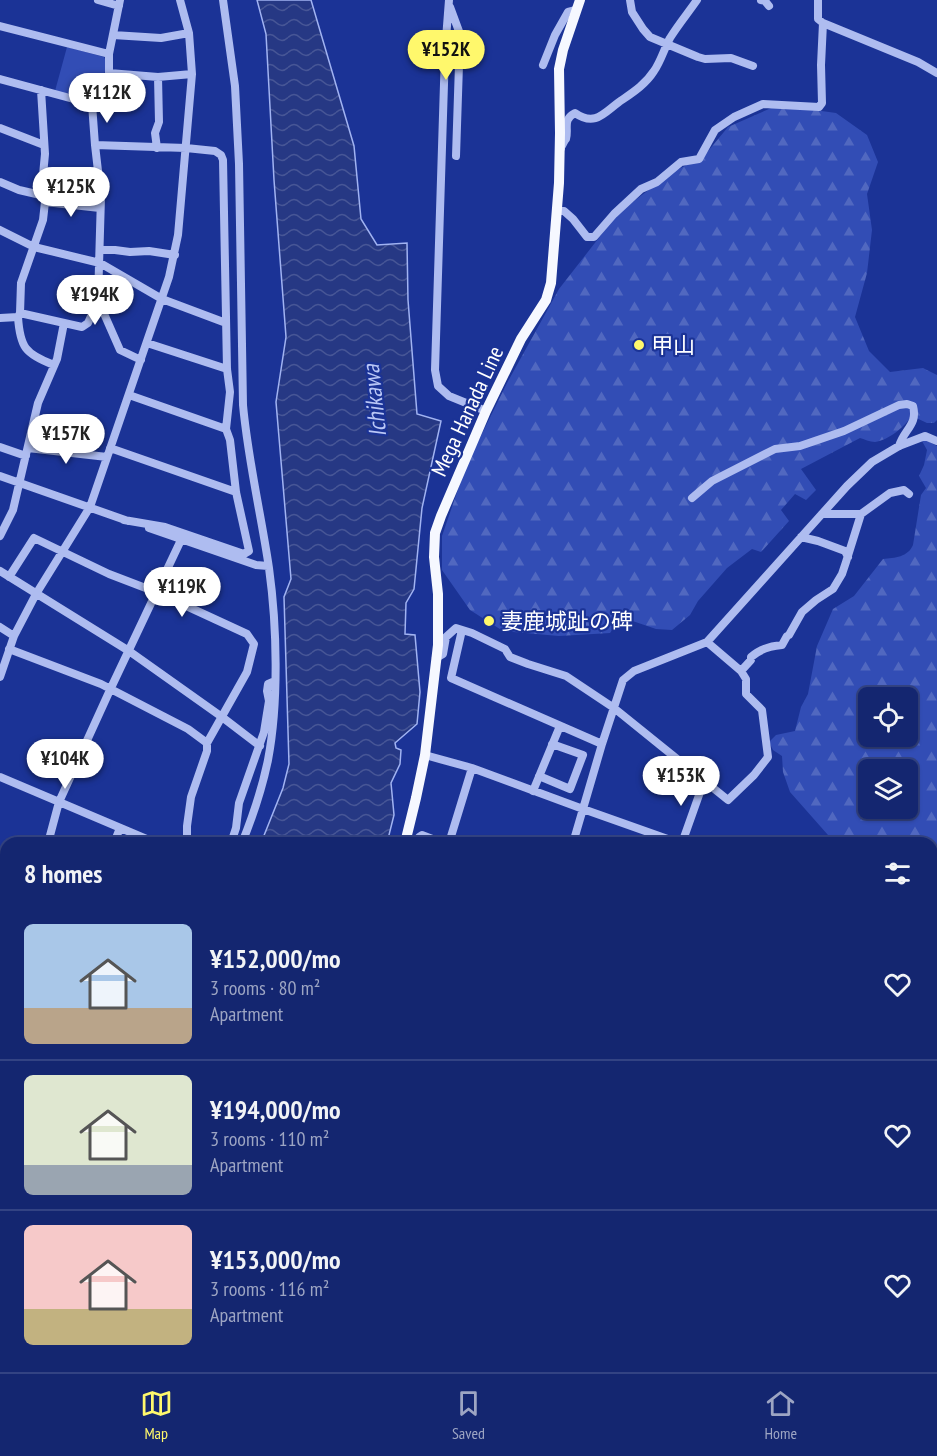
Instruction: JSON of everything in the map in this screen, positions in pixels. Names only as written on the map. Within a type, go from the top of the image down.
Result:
[{"type":"main road","name":"Mega Hanada Line","points":[[406,837],[425,755],[436,658],[439,624],[434,557],[435,533],[486,411],[521,339],[546,300],[551,283],[557,211],[559,69],[578,5]]},
{"type":"street","points":[[0,79],[92,104],[103,101],[119,3],[98,0]]},
{"type":"street","points":[[0,675],[14,636],[36,594],[90,507],[162,300],[175,255],[192,74],[189,33],[180,0]]},
{"type":"street","points":[[224,0],[235,86],[243,405],[274,619],[275,681],[268,759],[259,798],[244,837]]},
{"type":"street","points":[[630,0],[632,12],[650,37],[705,59],[731,58],[753,66]]},
{"type":"street","points":[[559,150],[566,140],[569,116],[575,113],[591,120],[604,115],[636,91],[653,73],[668,44],[697,0]]},
{"type":"street","points":[[761,0],[769,6]]},
{"type":"street","points":[[818,0],[818,19],[823,23],[918,62],[937,73]]},
{"type":"street","points":[[449,2],[460,34],[456,156]]},
{"type":"street","points":[[449,2],[445,52],[435,370],[438,386],[449,396],[486,411]]},
{"type":"street","points":[[543,64],[568,12],[578,5]]},
{"type":"street","points":[[557,211],[564,211],[587,237],[594,237],[614,214],[641,189],[657,182],[681,162],[699,159],[716,130],[734,117],[763,104],[819,107],[822,103],[823,23]]},
{"type":"street","points":[[0,26],[109,54]]},
{"type":"street","points":[[112,35],[161,38],[189,33]]},
{"type":"street","points":[[109,73],[158,77],[192,74]]},
{"type":"street","points":[[157,148],[155,133],[159,122],[158,77]]},
{"type":"street","points":[[41,90],[45,199],[43,220],[21,283],[19,336],[22,345],[43,361],[54,364]]},
{"type":"street","points":[[0,318],[19,315],[82,327],[87,323],[98,300],[100,197],[92,104]]},
{"type":"street","points":[[0,128],[44,145]]},
{"type":"street","points":[[95,145],[214,151],[221,155],[223,160],[227,369],[230,392],[226,429],[230,440],[236,492],[249,551],[244,554],[165,527],[124,520]]},
{"type":"street","points":[[0,182],[45,199],[100,208]]},
{"type":"street","points":[[0,230],[34,247],[100,263],[162,300],[226,323]]},
{"type":"street","points":[[100,250],[149,251],[175,255]]},
{"type":"street","points":[[98,300],[120,350],[141,360]]},
{"type":"street","points":[[0,536],[4,518],[13,510],[38,403],[59,349],[64,323]]},
{"type":"street","points":[[147,342],[227,369]]},
{"type":"street","points":[[129,395],[226,429]]},
{"type":"street","points":[[692,498],[712,482],[775,449],[800,446],[844,431],[899,405],[908,404],[913,406],[915,415],[899,446]]},
{"type":"street","points":[[575,837],[623,680],[634,672],[707,642],[847,486],[872,462],[899,446],[925,436],[937,441]]},
{"type":"street","points":[[0,447],[27,452],[109,453],[236,492]]},
{"type":"street","points":[[0,476],[256,565],[268,566]]},
{"type":"street","points":[[822,514],[861,514],[890,493],[904,490],[909,494]]},
{"type":"street","points":[[741,671],[757,652],[764,648],[782,645],[802,612],[833,589],[842,574],[861,514]]},
{"type":"street","points":[[801,537],[845,551],[848,557]]},
{"type":"street","points":[[9,577],[34,538],[109,574],[156,592],[248,634],[254,644],[247,672],[207,743],[207,751],[191,796],[188,837]]},
{"type":"street","points":[[50,837],[59,802],[182,540]]},
{"type":"street","points":[[0,571],[129,651],[260,746]]},
{"type":"street","points":[[0,627],[14,636]]},
{"type":"street","points":[[436,658],[443,654],[446,637],[456,628],[506,649],[510,657],[566,676],[614,708],[728,800],[754,775],[768,757],[762,710],[746,694],[746,679],[741,671],[707,642]]},
{"type":"street","points":[[462,630],[451,678],[602,744]]},
{"type":"street","points":[[9,649],[101,684],[188,729],[207,743]]},
{"type":"street","points":[[233,837],[239,803],[260,746],[269,701],[268,684],[275,681]]},
{"type":"street","points":[[533,791],[560,726]]},
{"type":"street","points":[[539,776],[570,789],[583,755],[552,744]]},
{"type":"street","points":[[425,755],[472,768],[664,837]]},
{"type":"street","points":[[451,837],[472,768]]},
{"type":"street","points":[[0,777],[142,837]]},
{"type":"street","points":[[683,837],[704,781]]},
{"type":"street","points":[[116,837],[120,828]]},
{"type":"green space","points":[[67,47],[104,57],[106,61],[102,97],[93,101],[55,91]]},
{"type":"green space","points":[[778,105],[836,113],[867,135],[878,162],[867,194],[872,230],[867,273],[855,317],[869,351],[890,372],[923,368],[937,375],[937,420],[934,423],[927,423],[912,416],[886,439],[875,442],[860,438],[801,469],[816,490],[806,500],[795,494],[781,510],[789,521],[761,552],[752,549],[727,568],[698,601],[690,615],[672,630],[656,629],[621,617],[610,633],[559,636],[503,631],[470,610],[442,570],[442,536],[466,466],[507,383],[559,289],[619,212],[673,172],[704,156],[728,127]]},
{"type":"green space","points":[[922,441],[928,441],[937,446],[937,837],[831,837],[790,792],[783,772],[782,756],[773,750],[769,742],[776,735],[795,731],[801,707],[808,694],[817,646],[833,609],[854,596],[883,559],[896,557],[911,549],[921,495],[926,488],[919,476],[927,450]]},
{"type":"water","name":"Ichikawa","points":[[257,0],[311,0],[354,146],[361,219],[377,245],[407,243],[408,300],[417,414],[441,421],[422,508],[414,589],[406,603],[405,634],[415,635],[420,692],[417,724],[395,743],[396,748],[401,750],[400,764],[391,783],[394,815],[388,837],[263,837],[283,788],[289,764],[284,597],[291,579],[276,402],[286,337],[266,34]]},
{"type":"place","name":"甲山","points":[[639,345]]},
{"type":"place","name":"妻鹿城趾の碑","points":[[489,621]]}]
